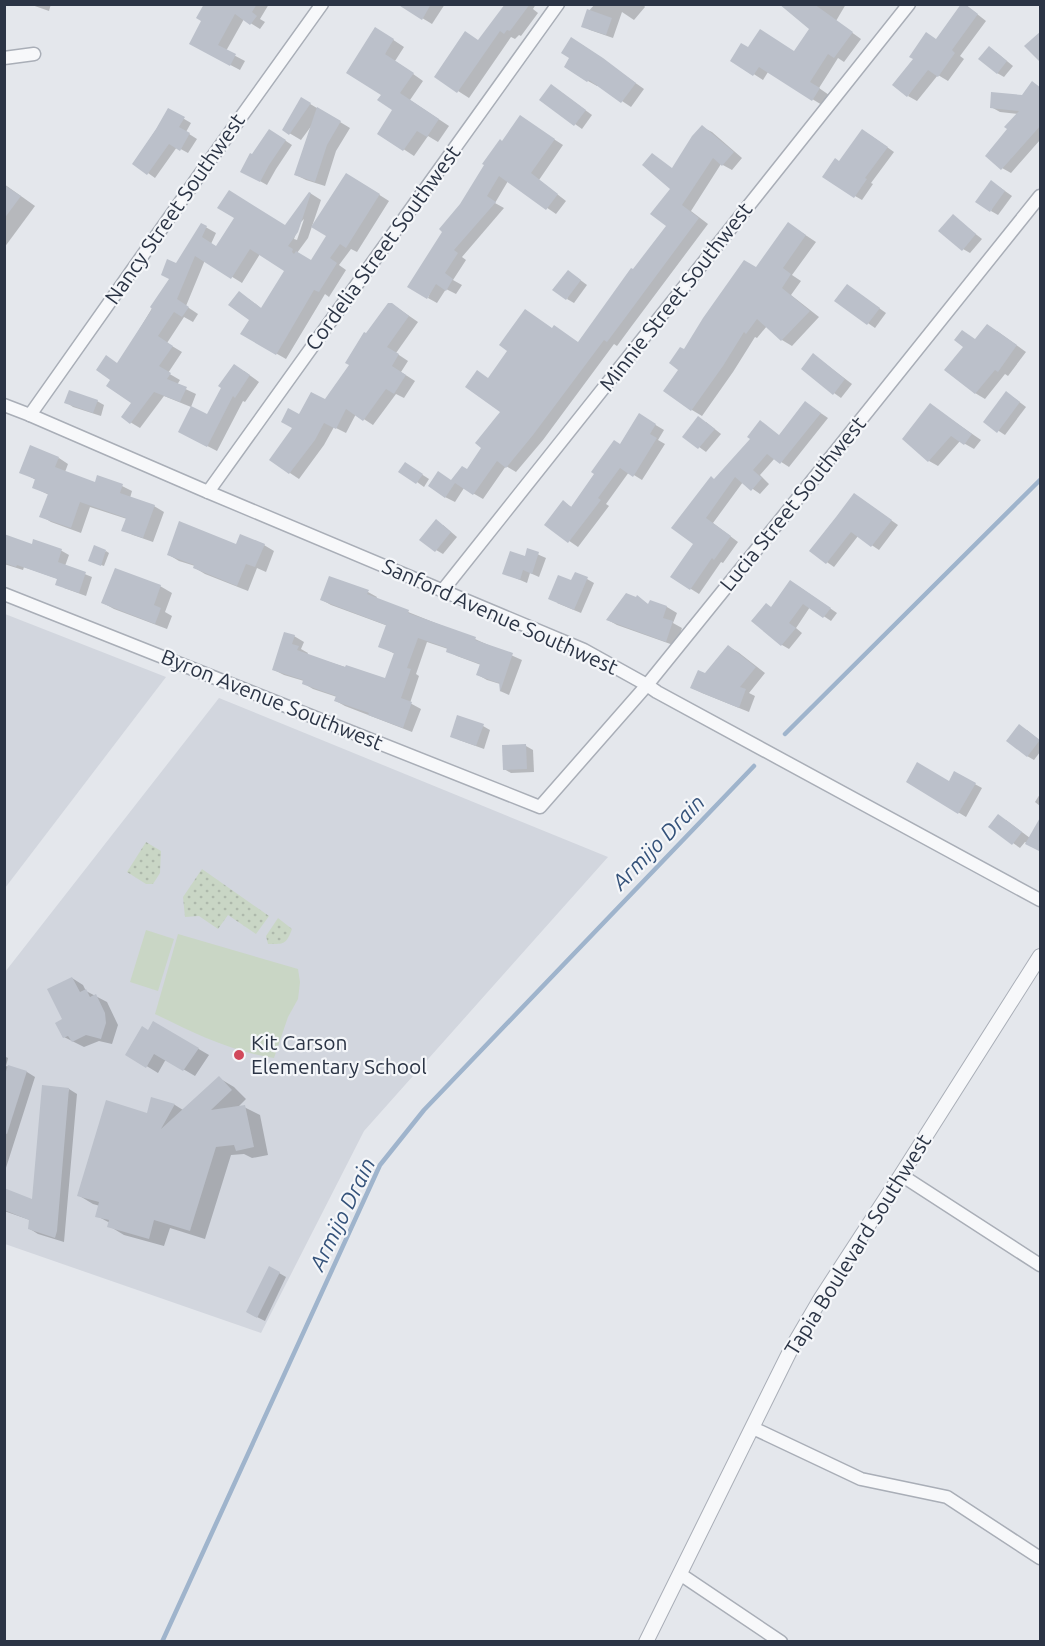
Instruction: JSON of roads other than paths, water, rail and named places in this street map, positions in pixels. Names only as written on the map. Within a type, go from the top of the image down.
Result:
[{"type":"street","name":"Nancy Street Southwest","points":[[30,415],[322,4]]},
{"type":"street","name":"Cordelia Street Southwest","points":[[208,492],[558,4]]},
{"type":"street","name":"Minnie Street Southwest","points":[[443,590],[909,4]]},
{"type":"street","points":[[4,57],[34,54]]},
{"type":"street","name":"Lucia Street Southwest","points":[[540,807],[647,685],[1041,196]]},
{"type":"street","name":"Sanford Avenue Southwest","points":[[4,405],[584,650],[657,692],[1041,900]]},
{"type":"street","name":"Byron Avenue Southwest","points":[[4,594],[540,807]]},
{"type":"street","name":"Tapia Boulevard Southwest","points":[[646,1641],[790,1351],[820,1298],[902,1175],[1041,956]]},
{"type":"street","points":[[902,1175],[1041,1265]]},
{"type":"street","points":[[753,1428],[861,1479],[947,1497],[1041,1558]]},
{"type":"street","points":[[680,1574],[781,1641]]},
{"type":"waterway","name":"Armijo Drain","points":[[785,734],[1040,480]]},
{"type":"waterway","name":"Armijo Drain","points":[[162,1642],[380,1165],[424,1110],[754,766]]},
{"type":"place","name":"Kit Carson Elementary School","points":[[239,1055]]}]
